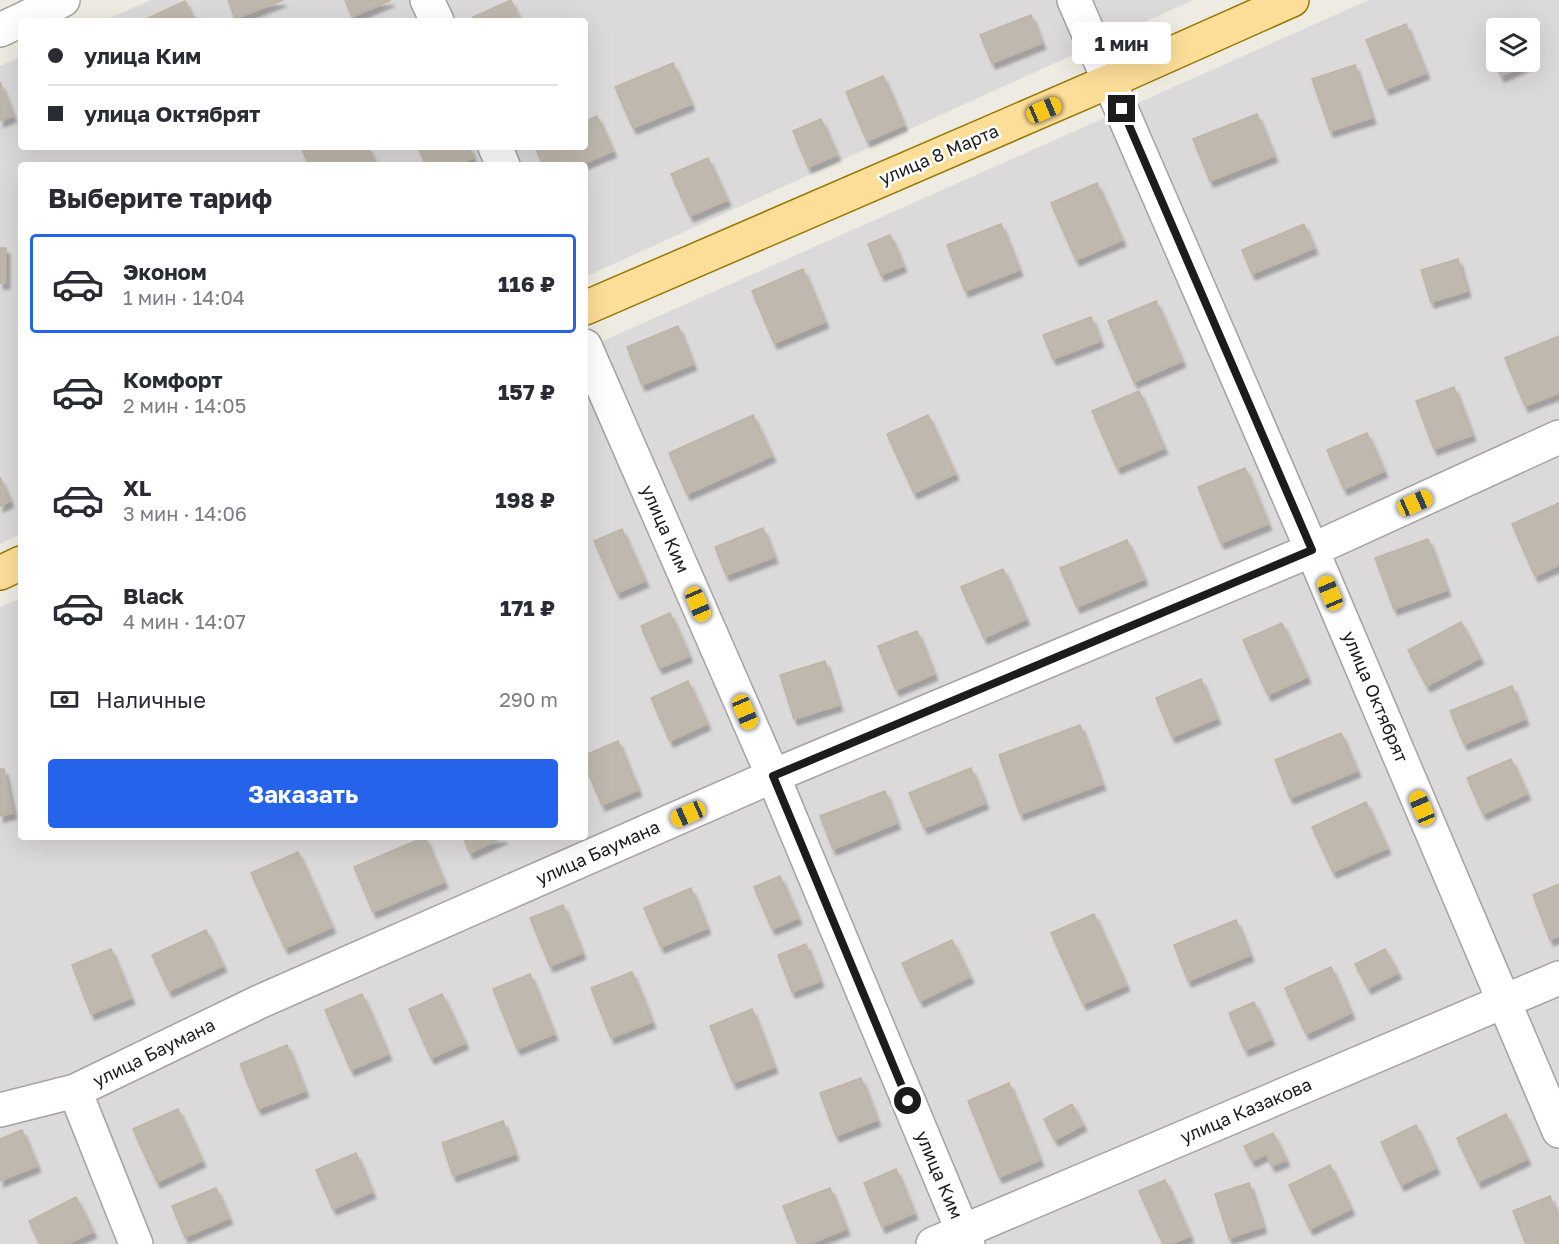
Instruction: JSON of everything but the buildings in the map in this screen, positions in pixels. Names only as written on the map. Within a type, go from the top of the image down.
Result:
[{"type":"main road","name":"улица 8 Марта","points":[[588,307],[1292,0]]},
{"type":"main road","points":[[0,573],[18,564]]},
{"type":"street","points":[[25,18],[63,0]]},
{"type":"street","points":[[428,0],[436,18]]},
{"type":"street","name":"улица Октябрят","points":[[1074,0],[1312,550],[1559,1131]]},
{"type":"street","points":[[0,30],[18,21]]},
{"type":"street","name":"улица Ким","points":[[588,353],[773,776],[954,1240]]},
{"type":"street","name":"улица Баумана","points":[[0,1110],[75,1091],[259,1002],[773,776],[1312,550],[1559,437]]},
{"type":"street","name":"улица Казакова","points":[[954,1240],[1559,978]]},
{"type":"street","points":[[75,1091],[136,1244]]},
{"type":"shaded area","points":[[151,0],[1193,0],[588,276],[588,162],[18,162],[18,535],[0,544],[0,66],[18,58],[18,150],[588,150],[588,18],[110,18]]},
{"type":"shaded area","points":[[1369,0],[1559,0],[1559,1244],[0,1244],[0,607],[18,599],[18,840],[588,840],[588,348]]},
{"type":"route","points":[[908,1101],[773,776],[1312,550],[1122,109]]}]
